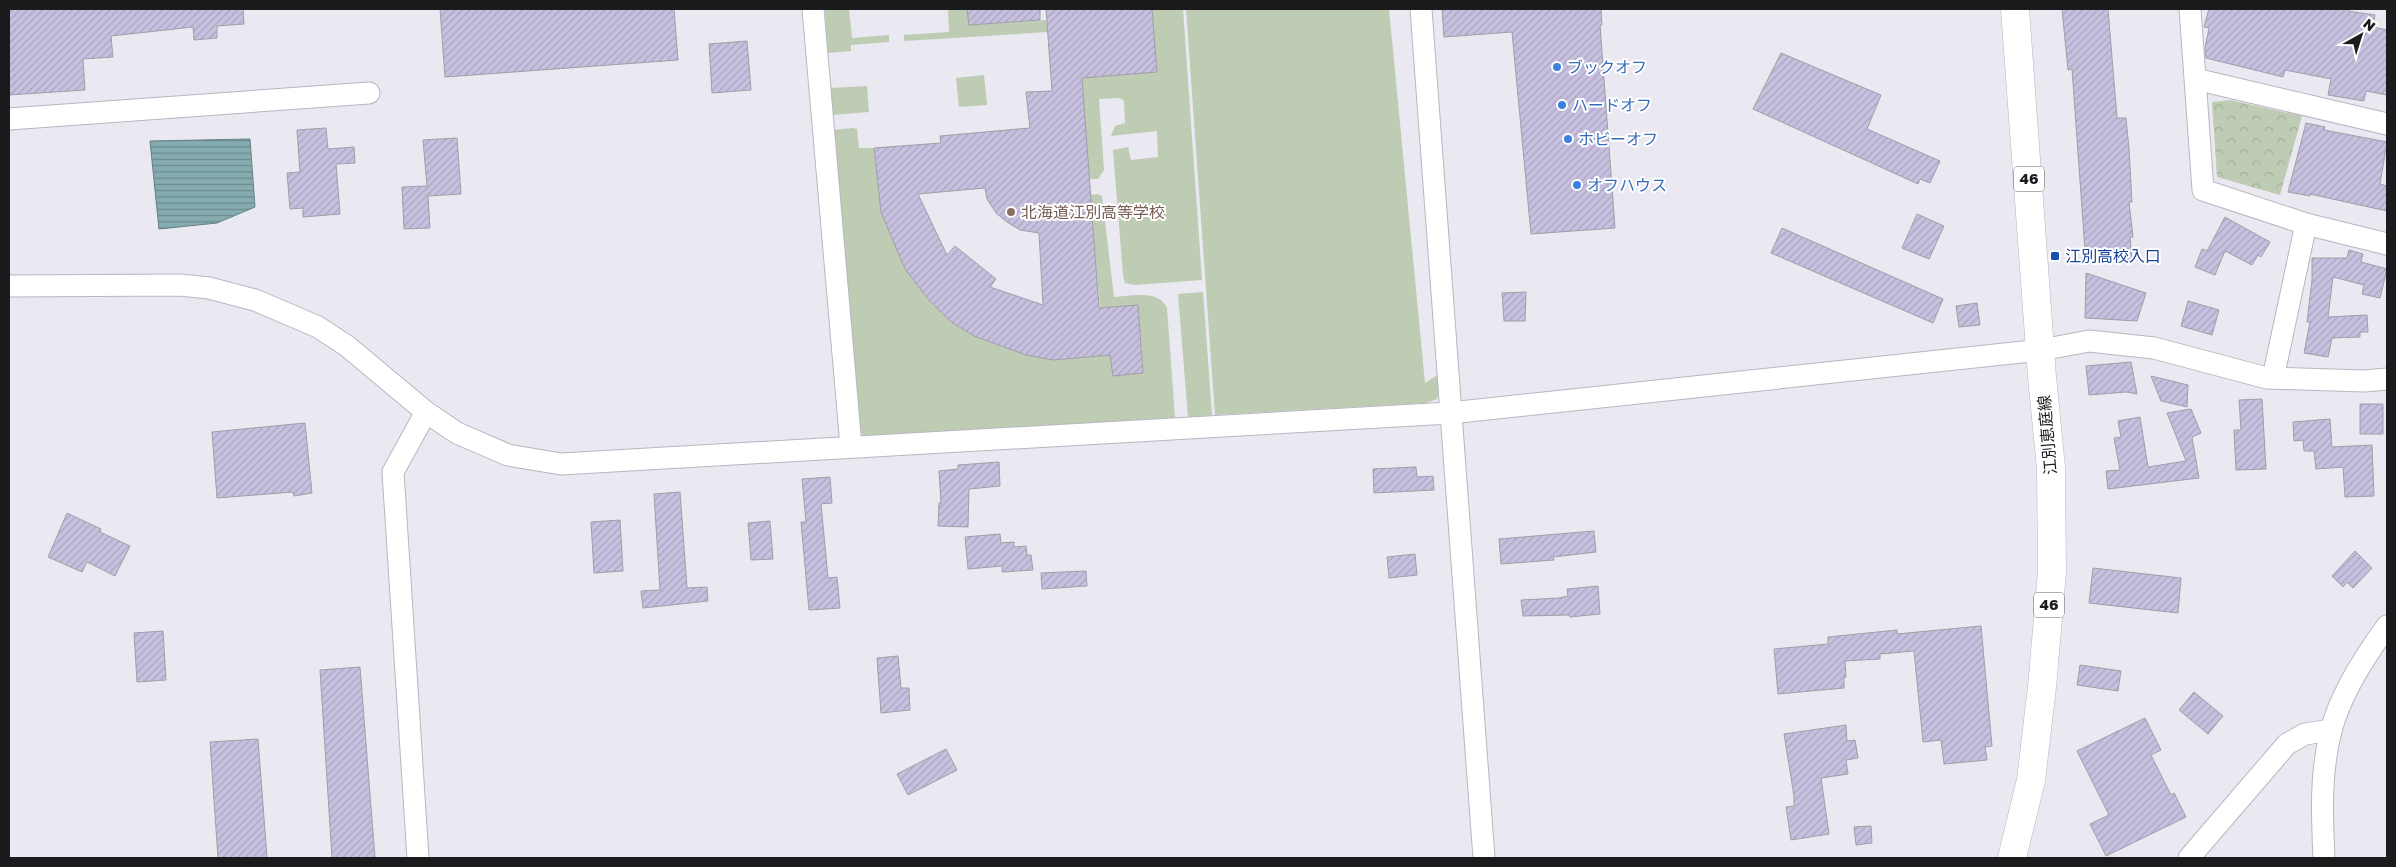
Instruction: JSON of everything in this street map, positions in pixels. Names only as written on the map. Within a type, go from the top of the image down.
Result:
[{"type":"main road","name":"江別恵庭線","points":[[2012,858],[2031,780],[2042,687],[2052,572],[2051,468],[2015,9]]},
{"type":"street","points":[[814,9],[851,446]]},
{"type":"street","points":[[1421,9],[1484,858]]},
{"type":"street","points":[[2190,9],[2203,190],[2306,224],[2387,244]]},
{"type":"street","points":[[2195,79],[2387,124]]},
{"type":"street","points":[[9,119],[369,93]]},
{"type":"street","points":[[2273,378],[2306,224]]},
{"type":"street","points":[[9,286],[180,285],[209,288],[255,300],[318,327],[347,346],[426,412],[458,433],[508,455],[561,464],[1450,413],[2041,350],[2089,341],[2154,348],[2273,378],[2364,381],[2387,379]]},
{"type":"street","points":[[418,858],[393,472],[426,412]]},
{"type":"street","points":[[2324,858],[2323,788],[2331,730],[2357,674],[2387,626]]},
{"type":"street","points":[[2189,858],[2287,744],[2305,734],[2331,730]]},
{"type":"green space","points":[[825,9],[849,9],[852,38],[889,35],[889,42],[851,45],[851,51],[828,53]]},
{"type":"green space","points":[[948,9],[967,9],[969,25],[1046,20],[1048,32],[904,41],[904,35],[949,32]]},
{"type":"green space","points":[[1152,9],[1183,9],[1202,280],[1135,285],[1125,283],[1123,275],[1113,150],[1128,147],[1131,160],[1158,157],[1157,131],[1111,136],[1115,126],[1125,123],[1124,101],[1120,98],[1099,99],[1104,170],[1098,179],[1089,179],[1077,78],[1156,72]]},
{"type":"green space","points":[[1186,9],[1389,9],[1425,383],[1439,374],[1440,388],[1437,399],[1426,403],[1215,415]]},
{"type":"green space","points":[[984,75],[987,105],[959,107],[956,78]]},
{"type":"green space","points":[[867,86],[869,112],[833,115],[831,88]]},
{"type":"green space","points":[[2230,100],[2302,116],[2280,195],[2217,177],[2212,102]]},
{"type":"green space","points":[[857,129],[859,148],[874,148],[881,212],[905,269],[928,299],[950,321],[974,336],[1026,355],[1053,360],[1110,355],[1113,376],[1143,373],[1138,305],[1100,308],[1090,195],[1098,194],[1102,196],[1114,297],[1151,296],[1158,298],[1167,308],[1175,418],[864,436],[857,429],[834,130]]},
{"type":"green space","points":[[1203,292],[1212,415],[1188,417],[1178,294]]},
{"type":"water","points":[[250,139],[255,207],[217,223],[159,229],[150,141]]},
{"type":"building","points":[[9,9],[243,9],[244,24],[217,26],[217,38],[194,40],[193,27],[111,36],[113,57],[83,59],[85,90],[9,95]]},
{"type":"building","points":[[440,9],[674,9],[678,60],[445,77]]},
{"type":"building","points":[[967,9],[1040,9],[1040,20],[969,25]]},
{"type":"building","points":[[1046,9],[1152,9],[1157,72],[1082,78],[1099,308],[1138,305],[1143,373],[1113,376],[1110,355],[1053,360],[1026,355],[974,336],[950,321],[928,299],[905,269],[881,212],[874,148],[941,143],[940,136],[1030,128],[1026,92],[1052,91]],"holes":[[[985,188],[987,199],[996,213],[1007,222],[1020,230],[1039,233],[1043,305],[990,287],[996,279],[955,246],[947,255],[918,194]]]},
{"type":"building","points":[[1442,9],[1601,9],[1602,25],[1600,25],[1615,228],[1531,234],[1512,32],[1444,37]]},
{"type":"building","points":[[2062,9],[2108,9],[2117,118],[2126,118],[2129,149],[2132,202],[2129,202],[2133,237],[2130,237],[2132,260],[2086,264],[2072,69],[2068,70]]},
{"type":"building","points":[[2209,9],[2349,9],[2348,11],[2375,15],[2373,27],[2387,30],[2387,95],[2366,91],[2364,101],[2328,95],[2331,79],[2285,70],[2283,77],[2206,58],[2205,48],[2209,28],[2204,27]]},
{"type":"building","points":[[747,41],[751,90],[712,93],[709,44]]},
{"type":"building","points":[[1781,53],[1881,95],[1867,129],[1940,161],[1930,183],[1920,179],[1918,184],[1753,109]]},
{"type":"building","points":[[2306,123],[2325,127],[2324,130],[2387,142],[2380,184],[2387,186],[2387,211],[2310,194],[2310,196],[2288,192]]},
{"type":"building","points":[[326,128],[328,149],[354,147],[355,163],[336,164],[340,214],[303,217],[303,208],[290,209],[287,173],[300,172],[297,130]]},
{"type":"building","points":[[457,138],[461,194],[428,196],[430,228],[404,229],[402,187],[427,186],[423,140]]},
{"type":"building","points":[[1917,214],[1944,226],[1929,259],[1902,248]]},
{"type":"building","points":[[2225,217],[2270,242],[2261,257],[2258,255],[2252,265],[2225,251],[2215,275],[2195,267],[2202,249],[2207,251]]},
{"type":"building","points":[[1782,228],[1943,299],[1933,323],[1771,253]]},
{"type":"building","points":[[2349,250],[2363,254],[2361,262],[2387,269],[2380,298],[2362,294],[2364,285],[2333,277],[2328,317],[2367,315],[2368,332],[2360,332],[2360,337],[2332,338],[2328,357],[2304,353],[2310,322],[2307,322],[2312,280],[2312,258],[2347,258]]},
{"type":"building","points":[[2086,273],[2146,293],[2137,321],[2085,318]]},
{"type":"building","points":[[1526,292],[1525,321],[1504,321],[1502,293]]},
{"type":"building","points":[[2188,301],[2219,310],[2212,335],[2181,326]]},
{"type":"building","points":[[1977,303],[1980,325],[1959,327],[1956,306]]},
{"type":"building","points":[[2131,362],[2137,394],[2126,392],[2089,395],[2086,366]]},
{"type":"building","points":[[2151,376],[2188,385],[2187,407],[2161,401]]},
{"type":"building","points":[[2262,399],[2266,469],[2236,470],[2234,430],[2241,430],[2239,400]]},
{"type":"building","points":[[2360,404],[2383,404],[2383,434],[2360,434]]},
{"type":"building","points":[[2191,409],[2201,433],[2192,437],[2199,478],[2108,489],[2106,471],[2120,470],[2114,438],[2121,437],[2118,421],[2140,417],[2148,467],[2186,461],[2167,413]]},
{"type":"building","points":[[2330,419],[2332,447],[2372,445],[2374,496],[2345,497],[2343,467],[2316,469],[2314,451],[2304,451],[2303,440],[2294,441],[2293,422]]},
{"type":"building","points":[[305,423],[312,493],[294,496],[293,492],[217,498],[212,432]]},
{"type":"building","points":[[999,462],[1000,486],[969,489],[968,527],[938,526],[939,503],[941,503],[939,471],[958,469],[958,465]]},
{"type":"building","points":[[1416,467],[1417,477],[1433,476],[1434,490],[1374,493],[1373,469]]},
{"type":"building","points":[[830,477],[832,503],[821,504],[828,578],[837,577],[840,608],[809,610],[801,522],[806,522],[802,479]]},
{"type":"building","points":[[680,492],[687,588],[707,587],[708,601],[643,608],[641,591],[660,590],[654,494]]},
{"type":"building","points":[[67,513],[101,529],[100,532],[130,546],[115,576],[87,562],[82,572],[48,557]]},
{"type":"building","points":[[620,520],[623,571],[594,573],[591,522]]},
{"type":"building","points":[[770,521],[773,559],[751,560],[748,523]]},
{"type":"building","points":[[1594,531],[1596,552],[1553,557],[1554,560],[1501,564],[1499,539]]},
{"type":"building","points":[[1000,534],[1001,543],[1014,542],[1014,547],[1026,546],[1027,555],[1031,555],[1033,570],[1002,572],[1002,566],[968,569],[965,537]]},
{"type":"building","points":[[2355,551],[2372,568],[2353,588],[2347,582],[2343,587],[2332,576]]},
{"type":"building","points":[[1415,554],[1417,575],[1389,578],[1387,557]]},
{"type":"building","points":[[2093,568],[2181,578],[2178,613],[2089,603]]},
{"type":"building","points":[[1086,571],[1087,586],[1042,589],[1041,573]]},
{"type":"building","points":[[1598,586],[1600,614],[1570,617],[1569,615],[1523,616],[1521,600],[1559,598],[1568,596],[1567,589]]},
{"type":"building","points":[[1981,626],[1992,746],[1985,747],[1987,760],[1944,764],[1941,740],[1923,742],[1914,651],[1880,654],[1880,659],[1845,661],[1846,677],[1844,677],[1844,688],[1778,694],[1774,649],[1828,644],[1828,637],[1897,630],[1897,634]]},
{"type":"building","points":[[163,631],[166,680],[137,682],[134,633]]},
{"type":"building","points":[[898,656],[901,688],[909,688],[910,710],[881,713],[877,658]]},
{"type":"building","points":[[2080,665],[2121,671],[2118,691],[2077,685]]},
{"type":"building","points":[[360,667],[375,858],[332,858],[320,670]]},
{"type":"building","points":[[2194,692],[2223,716],[2208,734],[2179,710]]},
{"type":"building","points":[[2145,718],[2161,750],[2151,755],[2171,795],[2174,793],[2186,817],[2106,856],[2090,824],[2109,815],[2077,751]]},
{"type":"building","points":[[1846,725],[1847,741],[1855,740],[1858,758],[1846,760],[1848,774],[1821,778],[1829,834],[1791,840],[1786,807],[1794,806],[1794,796],[1784,734]]},
{"type":"building","points":[[258,739],[267,858],[218,858],[210,742]]},
{"type":"building","points":[[946,749],[957,770],[908,795],[897,774]]},
{"type":"building","points":[[1871,826],[1872,843],[1856,845],[1854,827]]},
{"type":"place","name":"ブックオフ","points":[[1557,67]]},
{"type":"place","name":"ハードオフ","points":[[1562,105]]},
{"type":"place","name":"ホビーオフ","points":[[1568,139]]},
{"type":"place","name":"オフハウス","points":[[1577,185]]},
{"type":"place","name":"北海道江別高等学校","points":[[1011,212]]},
{"type":"place","name":"江別高校入口","points":[[2055,256]]}]
